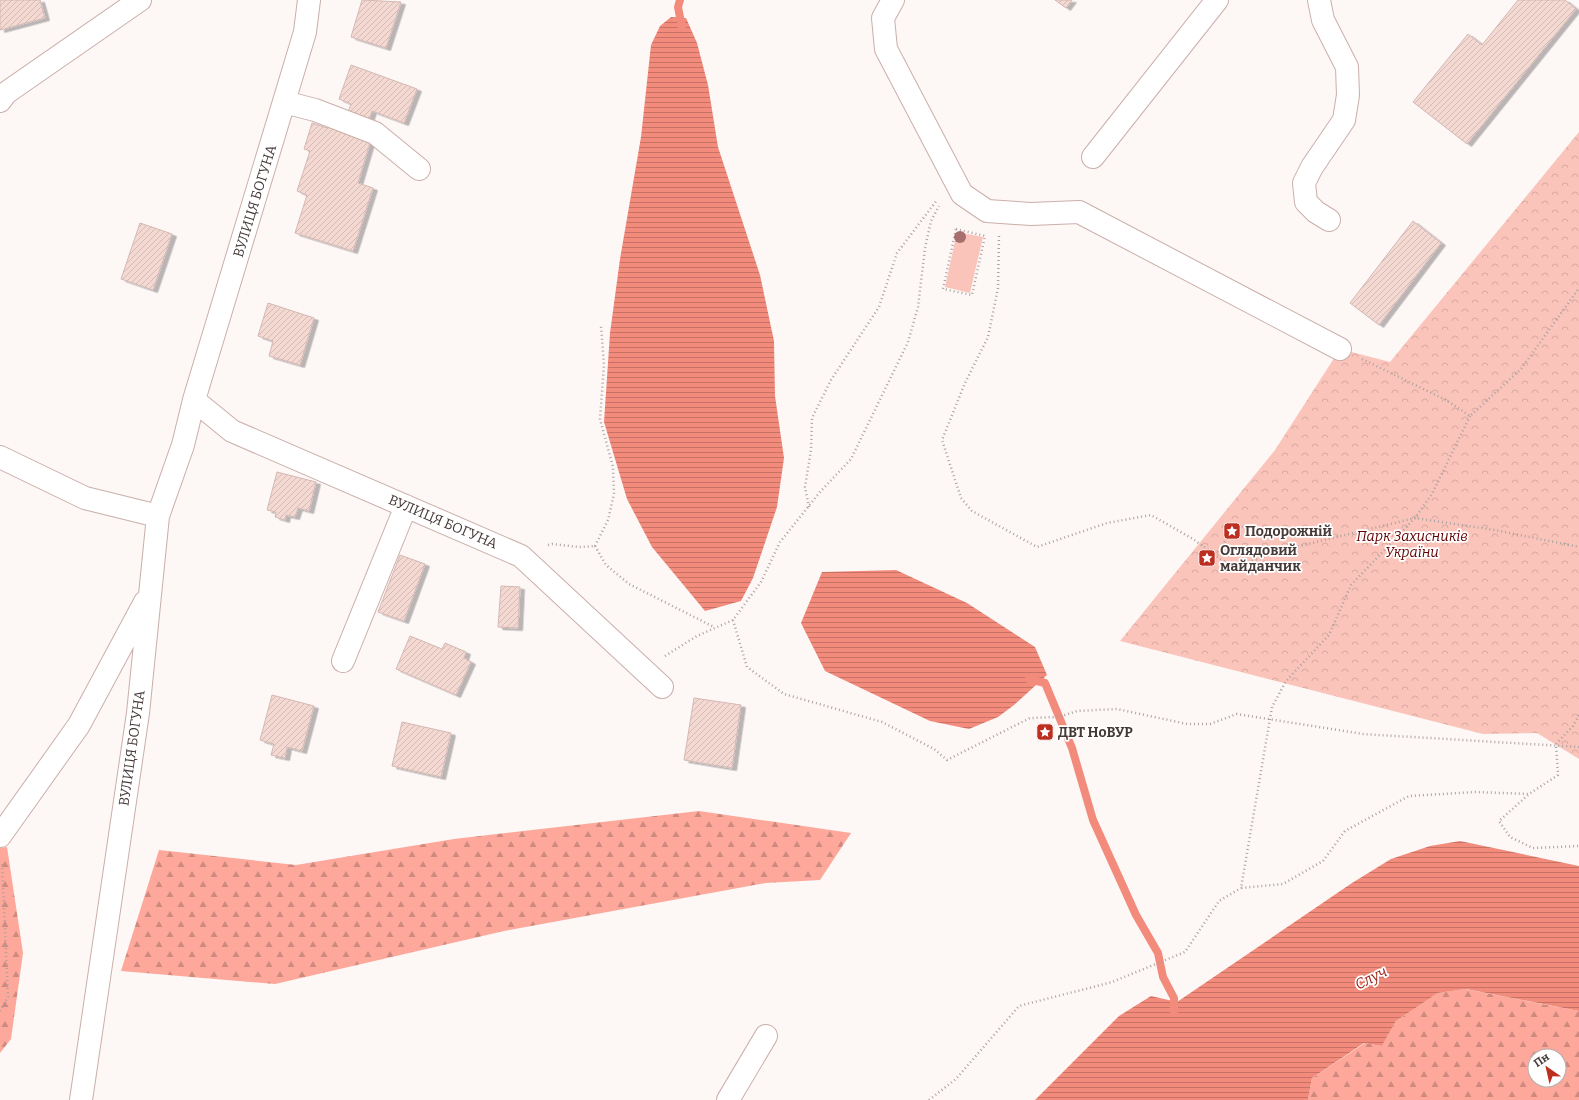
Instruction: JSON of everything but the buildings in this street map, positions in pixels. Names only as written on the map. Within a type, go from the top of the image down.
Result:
[{"type":"street","points":[[0,102],[6,93],[140,0]]},
{"type":"street","name":"ВУЛИЦЯ БОГУНА","points":[[81,1100],[138,713],[158,516],[183,444],[194,400],[305,32],[309,0]]},
{"type":"street","points":[[1093,157],[1217,0]]},
{"type":"street","points":[[1320,0],[1323,20],[1348,67],[1348,95],[1344,120],[1312,167],[1304,183],[1306,202],[1316,212],[1329,220]]},
{"type":"street","points":[[888,9],[886,49],[962,194],[987,211],[1031,214],[1079,212],[1340,349]]},
{"type":"street","points":[[284,102],[315,110],[375,133],[419,169]]},
{"type":"street","name":"ВУЛИЦЯ БОГУНА","points":[[194,400],[232,431],[521,556],[662,687]]},
{"type":"street","points":[[0,457],[85,498],[158,516]]},
{"type":"street","points":[[343,660],[406,506]]},
{"type":"street","points":[[1,836],[79,725],[150,593]]},
{"type":"street","points":[[728,1100],[766,1036]]},
{"type":"path","points":[[809,508],[806,488],[811,450],[812,418],[831,380],[879,307],[897,253],[954,178]]},
{"type":"path","points":[[626,653],[666,656],[715,628],[733,620],[761,582],[780,542],[809,508],[820,492],[851,459],[908,342],[918,307],[925,248],[931,221],[954,178]]},
{"type":"path","points":[[999,212],[998,288],[988,337],[965,384],[942,440],[962,498],[972,511],[1037,547],[1107,523],[1151,515],[1193,540],[1233,568],[1279,552],[1414,518],[1495,530],[1579,547]]},
{"type":"path","points":[[956,229],[985,236],[972,295],[943,289],[956,229]]},
{"type":"path","points":[[1241,888],[1272,707],[1286,681],[1329,635],[1351,585],[1414,518],[1432,494],[1470,416],[1521,369],[1579,288]]},
{"type":"path","points":[[595,546],[608,520],[614,494],[613,467],[600,419],[604,365],[601,326]]},
{"type":"path","points":[[1340,349],[1446,400],[1470,416]]},
{"type":"path","points":[[1215,555],[1232,531]]},
{"type":"path","points":[[552,544],[579,547],[595,546]]},
{"type":"path","points":[[595,546],[606,565],[629,584],[715,628]]},
{"type":"path","points":[[733,620],[746,667],[784,694],[882,722],[934,749],[947,760],[1030,718],[1059,717],[1077,711],[1117,709],[1187,724],[1210,724],[1237,714],[1270,721],[1363,734],[1556,744],[1579,747]]},
{"type":"path","points":[[1579,715],[1573,726],[1556,744],[1558,775],[1529,794],[1499,821],[1510,837],[1533,848],[1579,846]]},
{"type":"path","points":[[929,1100],[956,1079],[1019,1006],[1112,982],[1185,952],[1219,901],[1241,888],[1283,884],[1303,873],[1324,861],[1345,831],[1409,796],[1475,792],[1529,794]]},
{"type":"path","points":[[0,1011],[8,997],[1,836]]},
{"type":"green space","name":"Парк Захисників України","points":[[1579,132],[1579,759],[1537,733],[1483,734],[1120,641],[1275,450],[1340,349],[1390,362]]},
{"type":"green space","points":[[957,232],[983,237],[970,293],[945,287]]},
{"type":"green space","points":[[699,811],[851,833],[820,880],[766,883],[504,931],[275,984],[121,971],[159,850],[296,865],[454,839]]},
{"type":"green space","points":[[7,847],[23,953],[11,1039],[0,1053],[0,848]]},
{"type":"green space","points":[[1465,989],[1579,1011],[1579,1100],[1308,1100],[1312,1078],[1365,1043],[1382,1046],[1396,1021],[1438,993]]},
{"type":"water","points":[[671,17],[686,18],[697,43],[708,85],[718,147],[760,275],[774,341],[775,396],[784,458],[777,507],[753,578],[741,601],[705,611],[652,547],[627,499],[604,422],[610,333],[620,259],[641,137],[651,45],[660,26]]},
{"type":"water","points":[[896,570],[967,603],[1035,647],[1047,675],[1014,705],[998,717],[969,729],[930,721],[825,671],[801,623],[822,572]]},
{"type":"water","name":"Случ","points":[[1460,841],[1579,866],[1579,1011],[1466,989],[1438,993],[1396,1021],[1382,1046],[1364,1043],[1312,1078],[1308,1100],[1035,1100],[1119,1016],[1151,996],[1177,1002],[1352,883],[1391,859],[1430,846]]},
{"type":"waterway","points":[[680,0],[678,7],[682,28]]},
{"type":"waterway","points":[[1029,679],[1045,683],[1072,748],[1093,820],[1136,915],[1158,953],[1163,977],[1174,998],[1174,1012]]},
{"type":"place","name":"Подорожнiй","points":[[1232,531]]},
{"type":"place","name":"Оглядовий майданчик","points":[[1207,558]]},
{"type":"place","name":"ДВТ НоВУР","points":[[1045,732]]}]
